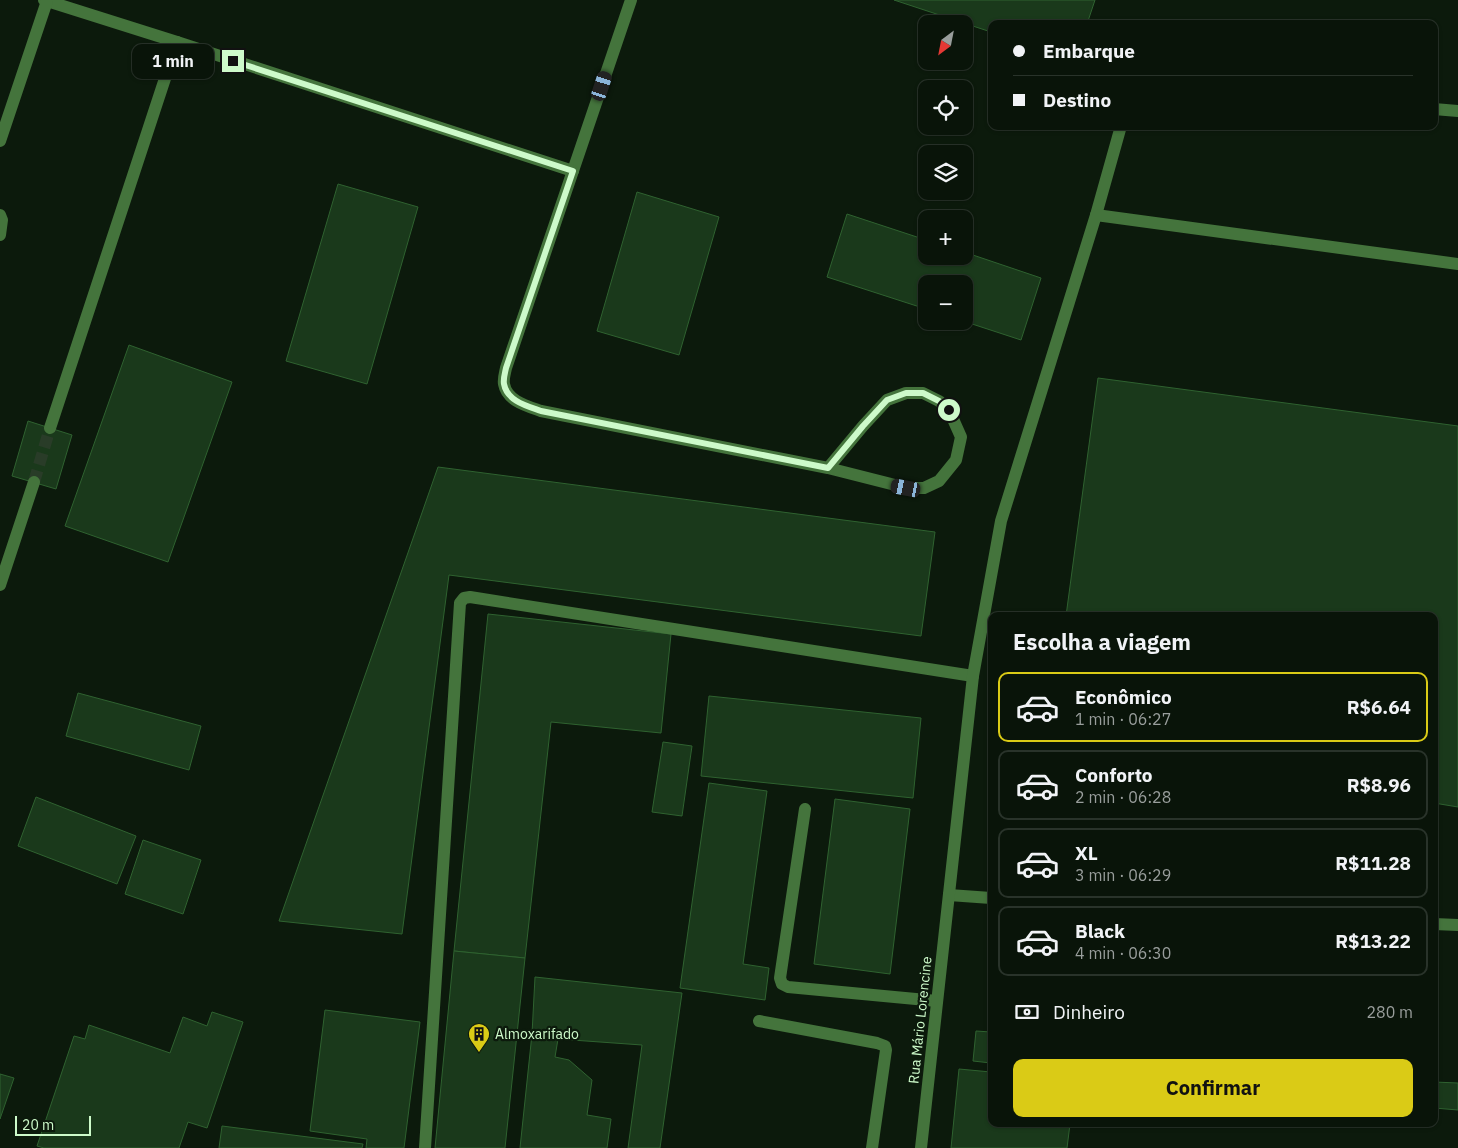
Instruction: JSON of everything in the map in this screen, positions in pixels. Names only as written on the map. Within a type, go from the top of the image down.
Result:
[{"type":"lane","points":[[631,0],[506,368],[504,383],[509,396],[520,404],[541,411],[828,468],[906,488],[924,488],[939,481],[956,460],[961,437],[949,410],[939,401],[923,393],[906,393],[887,400],[828,468]]},
{"type":"lane","points":[[0,141],[46,1],[573,171]]},
{"type":"lane","points":[[50,428],[176,42]]},
{"type":"lane","points":[[1438,109],[1458,111]]},
{"type":"lane","name":"Rua Mário Lorencine","points":[[921,1148],[973,676],[1001,521],[1096,215],[1120,130]]},
{"type":"lane","points":[[0,215],[2,220],[0,235]]},
{"type":"lane","points":[[1096,215],[1458,264]]},
{"type":"lane","points":[[0,584],[34,482]]},
{"type":"lane","points":[[424,1148],[460,603],[464,598],[470,596],[973,676]]},
{"type":"lane","points":[[805,809],[780,978],[782,984],[788,987],[937,1001]]},
{"type":"lane","points":[[949,895],[988,898]]},
{"type":"lane","points":[[1438,924],[1458,925]]},
{"type":"lane","points":[[759,1021],[885,1046],[872,1148]]},
{"type":"building","points":[[894,0],[1095,0],[1088,20],[988,20],[988,31],[973,26],[973,15],[939,15]]},
{"type":"building","points":[[338,184],[418,207],[367,384],[286,361]]},
{"type":"building","points":[[637,192],[719,217],[679,355],[597,331]]},
{"type":"building","points":[[847,214],[918,237],[918,265],[973,265],[973,255],[1041,278],[1021,340],[973,324],[973,275],[918,275],[918,306],[827,277]]},
{"type":"building","points":[[129,345],[232,382],[168,562],[65,526]]},
{"type":"building","points":[[1098,378],[1458,426],[1458,807],[1438,804],[1438,612],[1067,612]]},
{"type":"building","points":[[28,421],[72,435],[56,489],[12,476]]},
{"type":"building","points":[[438,467],[935,532],[921,636],[449,575],[402,934],[279,921]]},
{"type":"building","points":[[488,614],[671,634],[661,733],[551,722],[525,958],[454,951]]},
{"type":"building","points":[[78,693],[201,726],[189,770],[66,736]]},
{"type":"building","points":[[709,696],[921,718],[913,798],[701,776]]},
{"type":"building","points":[[663,742],[692,746],[682,816],[652,812]]},
{"type":"building","points":[[709,783],[767,791],[743,964],[769,968],[765,1000],[680,988]]},
{"type":"building","points":[[36,797],[136,836],[117,884],[18,846]]},
{"type":"building","points":[[835,799],[910,809],[890,974],[814,964]]},
{"type":"building","points":[[143,840],[201,860],[183,914],[125,894]]},
{"type":"building","name":"Almoxarifado","points":[[454,951],[525,958],[505,1148],[435,1148]]},
{"type":"building","points":[[535,977],[682,993],[660,1148],[628,1148],[642,1045],[558,1039],[532,1034]]},
{"type":"building","points":[[325,1010],[420,1022],[404,1148],[366,1148],[367,1139],[310,1131]]},
{"type":"building","points":[[212,1012],[243,1022],[207,1128],[188,1122],[179,1148],[44,1148],[37,1146],[74,1036],[85,1039],[89,1025],[170,1053],[183,1017],[207,1026]]},
{"type":"building","points":[[976,1031],[988,1032],[988,1063],[973,1061]]},
{"type":"building","points":[[532,1034],[558,1039],[555,1057],[569,1060],[592,1080],[587,1115],[611,1119],[607,1148],[520,1148]]},
{"type":"building","points":[[959,1069],[988,1072],[988,1127],[1070,1127],[1067,1148],[951,1148]]},
{"type":"building","points":[[0,1074],[14,1078],[0,1119]]},
{"type":"building","points":[[1438,1082],[1458,1083],[1458,1110],[1438,1108]]},
{"type":"building","points":[[222,1126],[363,1144],[362,1148],[219,1148]]},
{"type":"tunnel","points":[[34,482],[50,428]]},
{"type":"place","name":"Almoxarifado","points":[[479,1053]]},
{"type":"route","points":[[233,61],[573,171],[506,368],[504,383],[509,396],[520,404],[541,411],[828,468],[887,400],[906,393],[923,393],[939,401],[949,410]]}]
